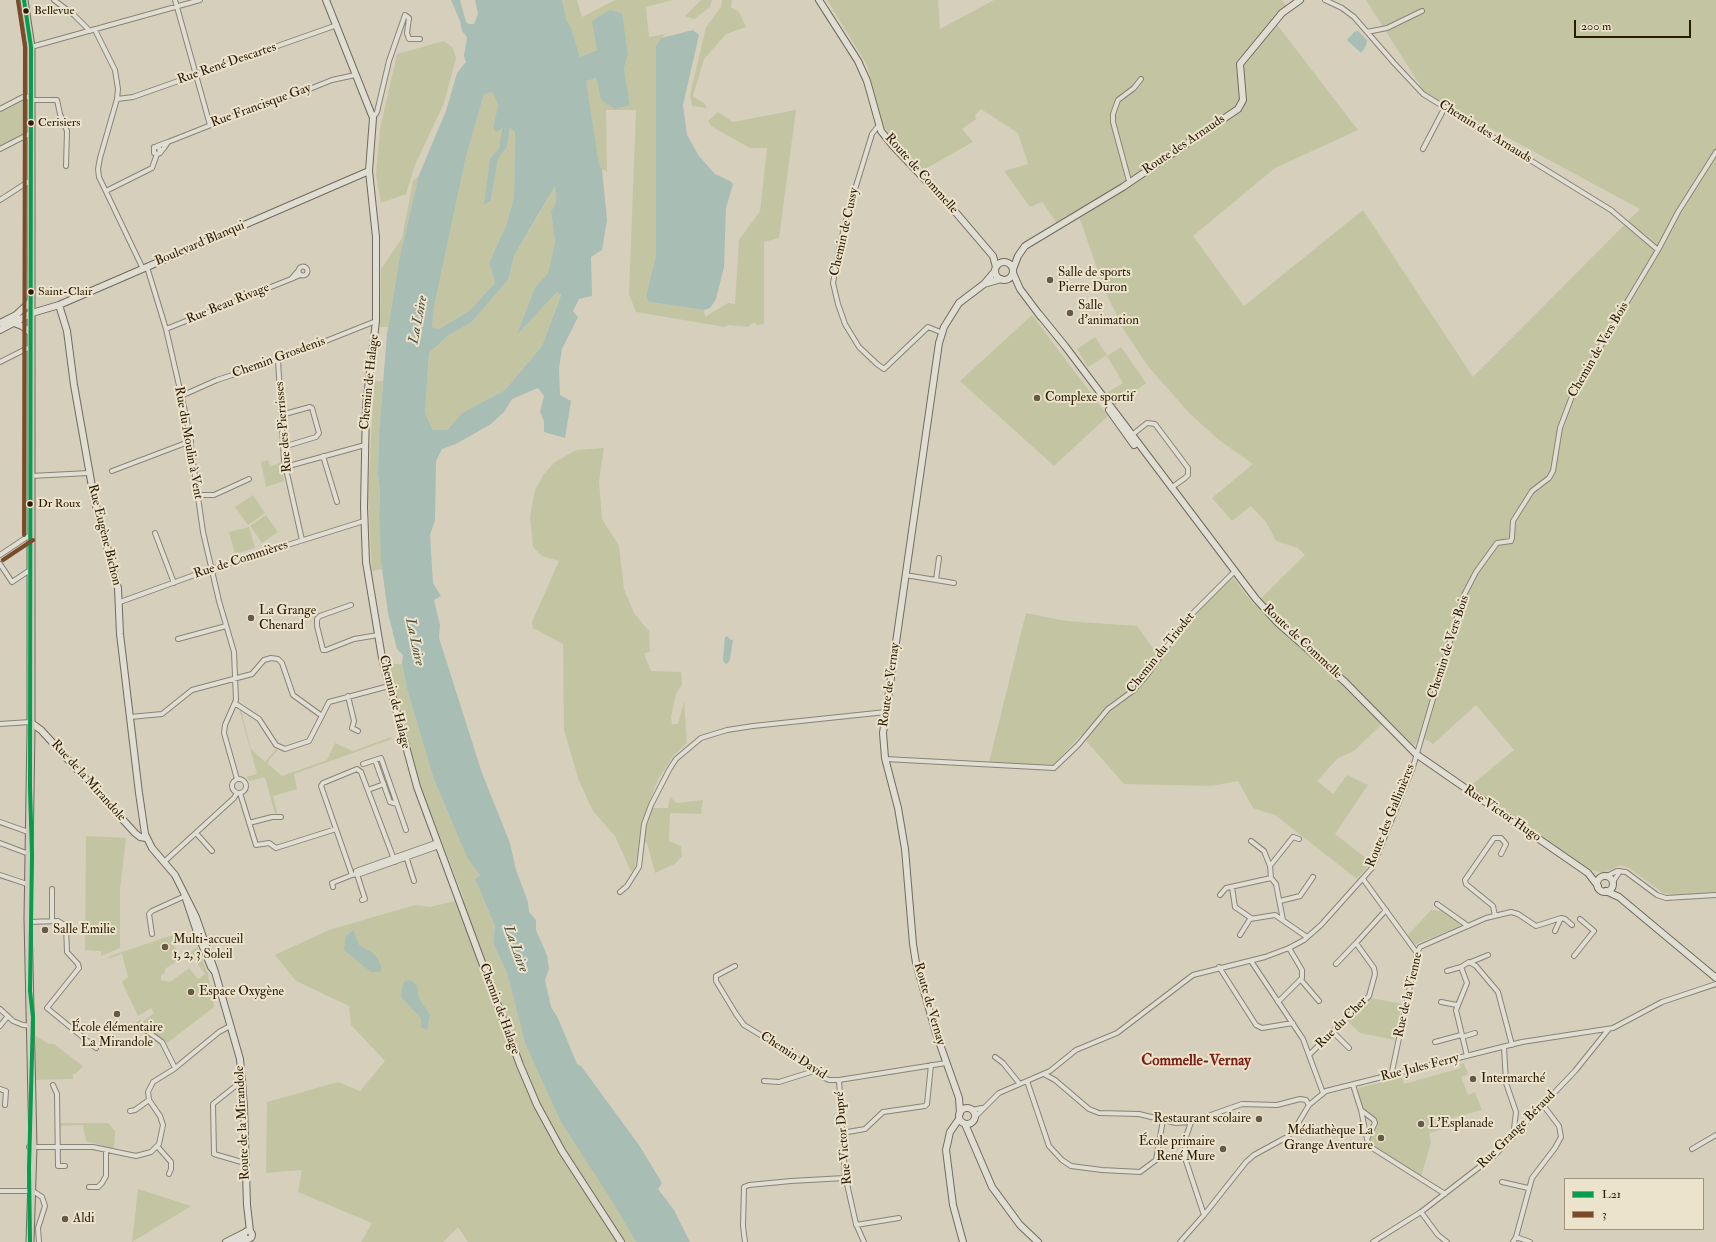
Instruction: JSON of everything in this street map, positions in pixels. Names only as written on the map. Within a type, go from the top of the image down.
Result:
[{"type":"main road","points":[[24,0],[30,47],[32,133],[30,302],[30,1242]]},
{"type":"street","points":[[54,0],[74,15],[90,31]]},
{"type":"street","points":[[175,0],[210,125]]},
{"type":"street","points":[[30,47],[200,0]]},
{"type":"street","points":[[326,0],[373,118]]},
{"type":"street","name":"Route de Commelle","points":[[819,0],[858,61],[867,81],[879,125],[893,146],[952,208],[993,256],[1006,263],[1013,271],[1020,289],[1130,439],[1169,486],[1256,599],[1278,623],[1345,682],[1416,754]]},
{"type":"street","name":"Route des Arnauds","points":[[1004,280],[1013,271],[1018,256],[1025,246],[1130,181],[1238,109],[1243,100],[1240,64],[1282,13],[1300,0]]},
{"type":"street","name":"Chemin des Arnauds","points":[[1325,0],[1342,8],[1354,17],[1418,89],[1611,210],[1658,250]]},
{"type":"street","points":[[1367,32],[1387,28],[1422,11]]},
{"type":"street","points":[[373,118],[377,112],[389,61],[405,15],[408,18],[407,37],[412,40],[420,39]]},
{"type":"street","name":"Rue René Descartes","points":[[117,99],[133,97],[337,25]]},
{"type":"street","name":"Rue du Moulin à Vent","points":[[95,30],[115,70],[118,89],[117,99],[98,169],[99,177],[145,268],[166,329],[191,441],[197,495],[211,569],[233,647],[236,678],[236,704]]},
{"type":"street","name":"Rue Francisque Gay","points":[[157,146],[274,100],[302,92],[332,80],[355,75]]},
{"type":"street","points":[[1130,181],[1113,122],[1113,114],[1118,100],[1134,88],[1141,79]]},
{"type":"street","points":[[0,109],[23,97],[57,100],[60,114],[67,131],[66,166]]},
{"type":"street","points":[[1423,150],[1445,107]]},
{"type":"street","name":"Chemin de Halage","points":[[373,118],[369,171],[376,237],[376,321],[366,406],[364,521],[366,562],[378,635],[389,686],[412,773],[508,1036],[537,1105],[562,1151],[621,1242]]},
{"type":"street","name":"Chemin de Cussy","points":[[879,125],[872,134],[848,212],[839,249],[833,284],[838,304],[845,324],[859,347],[884,369],[928,326],[943,332]]},
{"type":"street","points":[[0,150],[32,133]]},
{"type":"street","points":[[158,154],[168,142]]},
{"type":"street","points":[[106,191],[152,168],[158,154],[160,148],[157,146],[153,149],[154,153],[158,154]]},
{"type":"street","name":"Chemin de Vers Bois","points":[[1416,754],[1463,597],[1476,572],[1497,542],[1510,542],[1512,538],[1512,521],[1532,491],[1549,478],[1553,471],[1560,428],[1574,391],[1658,250],[1673,222],[1716,152]]},
{"type":"street","name":"Boulevard Blanqui","points":[[30,315],[59,305],[369,171]]},
{"type":"street","points":[[0,200],[31,180]]},
{"type":"street","name":"Route de Commelle","points":[[993,256],[997,276],[1020,289]]},
{"type":"street","name":"Route des Arnauds","points":[[996,269],[1018,256]]},
{"type":"street","points":[[302,267],[306,269],[306,275],[300,275],[298,271],[302,267]]},
{"type":"street","name":"Route de Vernay","points":[[996,269],[984,284],[959,304],[952,313],[943,332],[936,357],[883,733],[885,759],[898,808],[905,849],[916,963],[958,1098],[962,1120],[973,1141],[992,1187],[1020,1225],[1038,1242]]},
{"type":"street","name":"Rue Beau Rivage","points":[[291,279],[298,271]]},
{"type":"street","name":"Rue Beau Rivage","points":[[166,329],[300,275]]},
{"type":"street","name":"Route de Vernay","points":[[984,284],[1004,280]]},
{"type":"street","points":[[0,323],[16,315],[30,302]]},
{"type":"street","name":"Rue Eugène Bichon","points":[[59,305],[67,331],[94,498],[115,572],[120,602],[120,634],[139,793],[146,838]]},
{"type":"street","name":"Route de Commelle","points":[[1039,314],[1065,346],[1169,486]]},
{"type":"street","points":[[16,315],[30,315]]},
{"type":"street","points":[[0,330],[30,315]]},
{"type":"street","name":"Chemin Grosdenis","points":[[181,396],[218,380],[278,360],[376,321]]},
{"type":"street","points":[[14,323],[22,326],[30,332]]},
{"type":"street","points":[[0,362],[30,347]]},
{"type":"street","name":"Rue des Pierrisses","points":[[278,360],[285,467],[302,540]]},
{"type":"street","points":[[281,415],[310,407],[312,408],[319,434],[316,437],[283,446]]},
{"type":"street","points":[[1132,435],[1147,423],[1154,424],[1188,468],[1188,475],[1185,478],[1169,486]]},
{"type":"street","points":[[112,471],[191,441]]},
{"type":"street","points":[[285,467],[365,445]]},
{"type":"street","points":[[323,456],[337,502]]},
{"type":"street","points":[[31,476],[89,473]]},
{"type":"street","points":[[197,495],[214,495],[249,479]]},
{"type":"street","name":"Rue de Commières","points":[[120,602],[211,569],[364,521]]},
{"type":"street","points":[[154,533],[174,583]]},
{"type":"street","points":[[0,555],[30,535]]},
{"type":"street","points":[[936,580],[939,558]]},
{"type":"street","points":[[0,564],[12,582],[30,570]]},
{"type":"street","name":"Chemin du Triodet","points":[[885,759],[1054,768],[1078,745],[1108,709],[1134,690],[1185,621],[1235,571]]},
{"type":"street","points":[[905,575],[954,583]]},
{"type":"street","points":[[351,605],[317,619],[316,626],[323,650],[354,639],[378,635]]},
{"type":"street","points":[[178,639],[226,626]]},
{"type":"street","points":[[130,717],[162,714],[192,690],[256,672],[264,660],[271,658],[278,659],[284,665],[293,695],[322,716]]},
{"type":"street","points":[[237,779],[224,729],[236,704],[259,719],[274,743],[282,749],[309,741],[329,702],[389,686]]},
{"type":"street","points":[[348,696],[354,721],[352,728],[358,731]]},
{"type":"street","points":[[620,892],[639,867],[644,824],[651,805],[665,777],[676,759],[701,738],[727,730],[753,726],[886,712]]},
{"type":"street","points":[[0,724],[30,722]]},
{"type":"street","name":"Rue de la Mirandole","points":[[30,722],[41,730],[135,833],[140,837],[146,838]]},
{"type":"street","name":"Rue Victor Hugo","points":[[1416,754],[1588,873],[1601,890],[1606,892]]},
{"type":"street","name":"Route des Gallinières","points":[[974,1118],[982,1108],[999,1093],[1019,1083],[1044,1074],[1076,1050],[1117,1033],[1193,975],[1219,967],[1252,961],[1289,948],[1307,937],[1321,925],[1372,868],[1413,766],[1416,754]]},
{"type":"street","points":[[363,764],[380,758],[406,830]]},
{"type":"street","points":[[375,760],[390,802],[397,804]]},
{"type":"street","points":[[362,900],[365,899],[356,874],[336,829],[321,786],[323,782],[357,769],[361,772],[394,860]]},
{"type":"street","points":[[165,861],[196,834],[238,793],[244,790],[246,786],[244,782],[237,779]]},
{"type":"street","points":[[237,779],[233,782],[233,790],[238,793],[256,845],[269,843],[276,848],[336,829]]},
{"type":"street","points":[[368,790],[384,784]]},
{"type":"street","points":[[249,823],[272,817],[281,818]]},
{"type":"street","points":[[0,822],[30,833]]},
{"type":"street","points":[[196,834],[212,851]]},
{"type":"street","points":[[1270,866],[1292,837],[1299,839]]},
{"type":"street","name":"Route de la Mirandole","points":[[146,838],[152,848],[176,875],[185,896],[203,941],[211,967],[215,972],[240,1059],[248,1237]]},
{"type":"street","points":[[1495,916],[1493,906],[1466,884],[1465,880],[1494,838],[1501,838],[1506,844],[1501,854]]},
{"type":"street","points":[[1250,841],[1264,851],[1270,866],[1271,878],[1276,884],[1283,920]]},
{"type":"street","points":[[0,843],[30,855]]},
{"type":"street","points":[[334,887],[332,883],[439,844]]},
{"type":"street","points":[[405,856],[414,881]]},
{"type":"street","points":[[1621,871],[1606,892],[1619,897],[1716,978]]},
{"type":"street","points":[[1598,886],[1604,877],[1621,871],[1626,872],[1657,895],[1666,898],[1716,895]]},
{"type":"street","name":"Rue Victor Hugo","points":[[1588,873],[1604,877]]},
{"type":"street","points":[[0,875],[30,885]]},
{"type":"street","points":[[1604,877],[1613,884],[1619,897]]},
{"type":"street","points":[[1220,896],[1226,888],[1271,878]]},
{"type":"street","points":[[1280,901],[1300,896],[1313,878]]},
{"type":"street","points":[[1363,879],[1416,952]]},
{"type":"street","points":[[1232,887],[1235,907],[1251,918],[1274,915],[1307,937]]},
{"type":"street","points":[[52,889],[52,921]]},
{"type":"street","points":[[152,934],[149,914],[152,911],[185,896]]},
{"type":"street","points":[[1437,904],[1468,926]]},
{"type":"street","points":[[1336,964],[1386,910]]},
{"type":"street","name":"Rue de la Vienne","points":[[1391,1076],[1416,952],[1423,946],[1495,916],[1515,912],[1536,926],[1561,918]]},
{"type":"street","points":[[1240,935],[1251,918]]},
{"type":"street","points":[[1555,932],[1561,918],[1565,919],[1572,925]]},
{"type":"street","points":[[1574,956],[1594,932],[1580,919]]},
{"type":"street","points":[[30,922],[52,921],[61,922],[66,926],[67,952],[79,967],[47,1008],[96,1048]]},
{"type":"street","name":"Rue du Cher","points":[[1309,1055],[1363,1003],[1372,990],[1375,974],[1374,968],[1356,943]]},
{"type":"street","points":[[1278,1002],[1301,980],[1302,970],[1289,948]]},
{"type":"street","points":[[1448,971],[1461,967],[1465,963],[1472,962],[1488,954]]},
{"type":"street","points":[[1252,961],[1303,1039],[1323,1094]]},
{"type":"street","points":[[1472,962],[1498,992],[1512,1045]]},
{"type":"street","name":"Chemin David","points":[[735,966],[716,976],[716,981],[744,1025],[782,1048],[829,1080],[839,1080],[946,1063]]},
{"type":"street","points":[[1219,967],[1256,1025],[1262,1028],[1293,1023]]},
{"type":"street","points":[[1461,967],[1467,983],[1457,1005],[1456,1012],[1467,1056]]},
{"type":"street","points":[[1301,980],[1319,1001]]},
{"type":"street","name":"Rue Jules Ferry","points":[[1180,1242],[1204,1215],[1246,1162],[1254,1155],[1287,1137],[1294,1130],[1310,1105],[1323,1094],[1512,1045],[1543,1038],[1608,1029],[1662,1002],[1716,984]]},
{"type":"street","points":[[1441,1002],[1457,1005]]},
{"type":"street","points":[[0,1009],[18,1023],[31,1026]]},
{"type":"street","points":[[0,1026],[8,1016]]},
{"type":"street","points":[[140,1026],[162,1042],[175,1068]]},
{"type":"street","points":[[31,1147],[93,1147],[136,1156],[151,1152],[157,1146],[161,1138],[163,1125],[160,1116],[149,1100],[148,1092],[153,1082],[175,1068],[219,1032],[230,1026]]},
{"type":"street","name":"Rue Grange Béraud","points":[[1373,1242],[1421,1212],[1495,1155],[1575,1071],[1608,1029]]},
{"type":"street","points":[[1333,1032],[1349,1048]]},
{"type":"street","points":[[1435,1042],[1475,1033]]},
{"type":"street","points":[[1504,1047],[1506,1082],[1516,1112],[1513,1137]]},
{"type":"street","points":[[995,1057],[1003,1063],[1019,1083]]},
{"type":"street","points":[[842,1133],[865,1129],[882,1112],[924,1106],[927,1104],[931,1065]]},
{"type":"street","points":[[764,1081],[779,1082],[814,1071]]},
{"type":"street","points":[[1044,1074],[1055,1080],[1089,1109],[1099,1113],[1132,1114],[1176,1123],[1191,1122],[1242,1104],[1277,1105],[1300,1099],[1306,1100],[1310,1105]]},
{"type":"street","points":[[242,1080],[213,1104],[214,1154],[245,1163]]},
{"type":"street","name":"Rue Victor Dupré","points":[[839,1080],[845,1178],[856,1225],[864,1242]]},
{"type":"street","points":[[1028,1081],[1049,1146],[1062,1160],[1071,1166],[1102,1170],[1140,1172],[1156,1160],[1163,1120]]},
{"type":"street","points":[[53,1085],[57,1094],[58,1166],[65,1166]]},
{"type":"street","points":[[1353,1085],[1361,1110],[1369,1146],[1445,1194]]},
{"type":"street","points":[[0,1089],[6,1092],[5,1105]]},
{"type":"street","name":"Route de Vernay","points":[[958,1098],[971,1110]]},
{"type":"street","points":[[130,1111],[135,1110],[149,1100]]},
{"type":"street","points":[[1513,1242],[1516,1237],[1528,1188],[1536,1171],[1555,1148],[1561,1137],[1559,1126],[1543,1105]]},
{"type":"street","points":[[963,1242],[953,1205],[946,1150],[950,1132],[962,1120],[966,1108],[971,1110],[982,1108]]},
{"type":"street","points":[[971,1110],[974,1118],[973,1141]]},
{"type":"street","points":[[1361,1110],[1374,1120],[1375,1123],[1367,1139]]},
{"type":"street","points":[[962,1120],[970,1124],[974,1118]]},
{"type":"street","points":[[1191,1122],[1186,1137],[1184,1155],[1204,1215]]},
{"type":"street","points":[[1692,1149],[1716,1135]]},
{"type":"street","points":[[157,1146],[171,1162],[169,1174]]},
{"type":"street","points":[[89,1187],[98,1187],[106,1176],[106,1150]]},
{"type":"street","points":[[744,1242],[744,1187],[749,1185],[791,1181],[845,1178]]},
{"type":"street","points":[[1502,1182],[1528,1188]]},
{"type":"street","points":[[0,1191],[30,1191],[40,1194],[45,1203],[38,1228],[39,1242]]},
{"type":"street","points":[[1421,1212],[1438,1235],[1447,1242]]},
{"type":"street","points":[[856,1225],[899,1218]]},
{"type":"street","points":[[226,1242],[248,1237]]},
{"type":"street","points":[[232,1242],[248,1237]]},
{"type":"street","points":[[1516,1237],[1530,1242]]},
{"type":"green space","points":[[562,0],[577,0],[582,17],[615,0],[673,0],[646,7],[649,37],[665,34],[656,46],[656,255],[646,296],[649,302],[704,310],[705,317],[728,303],[735,304],[739,240],[760,211],[767,148],[750,148],[711,126],[708,121],[718,112],[733,122],[796,110],[779,238],[764,242],[764,324],[757,325],[754,322],[748,327],[728,325],[725,327],[636,312],[629,294],[636,110],[606,110],[607,172],[602,169],[599,164],[585,81],[596,78],[601,100],[630,105],[624,68],[628,55],[597,50],[580,57],[571,27],[567,21]]},
{"type":"green space","points":[[701,0],[712,0],[710,7],[694,19],[685,16]]},
{"type":"green space","points":[[722,0],[732,0],[731,7],[739,12],[746,27],[726,34],[704,59],[693,96],[704,103],[707,108],[692,106],[690,95],[706,27],[721,7]]},
{"type":"green space","points":[[827,0],[938,0],[940,29],[994,0],[1282,0],[1288,8],[1275,22],[1358,130],[1275,168],[1193,236],[1244,306],[1363,210],[1473,377],[1640,209],[1425,93],[1366,0],[1716,0],[1716,892],[1675,895],[1663,893],[1629,868],[1620,865],[1604,873],[1588,869],[1469,787],[1514,750],[1476,705],[1433,744],[1419,735],[1416,744],[1413,745],[1387,719],[1354,751],[1338,758],[1317,781],[1333,794],[1347,775],[1368,785],[1335,834],[1371,862],[1357,879],[1275,815],[1253,808],[1238,781],[1211,786],[1124,784],[1081,735],[1053,765],[989,762],[1026,613],[1066,621],[1137,626],[1157,654],[1232,576],[1254,605],[1305,555],[1298,548],[1276,541],[1266,522],[1251,506],[1232,521],[1212,498],[1253,464],[1219,440],[1190,414],[1147,365],[1124,330],[1105,291],[1077,211],[1056,222],[1042,202],[1030,207],[1004,171],[1028,164],[1018,133],[981,109],[975,115],[976,119],[962,129],[973,142],[923,170],[884,127],[867,65]]},
{"type":"green space","points":[[444,41],[453,48],[456,58],[444,103],[415,165],[406,194],[381,203],[376,175],[380,129],[397,54]]},
{"type":"green space","points":[[494,91],[498,105],[493,128],[502,128],[499,148],[490,160],[491,200],[498,159],[507,147],[510,128],[515,131],[514,197],[507,223],[489,263],[495,283],[469,311],[439,329],[432,327],[434,307],[465,161],[484,94]]},
{"type":"green space","points":[[25,98],[28,99],[28,131],[0,147],[0,112]]},
{"type":"green space","points":[[419,175],[400,255],[388,327],[380,327],[381,269],[402,238],[413,181]]},
{"type":"green space","points":[[555,185],[556,202],[551,213],[555,242],[548,273],[535,287],[518,334],[557,292],[561,294],[542,346],[505,390],[462,413],[447,430],[433,430],[425,413],[429,353],[449,335],[471,323],[508,280],[514,256]]},
{"type":"green space","name":"Complexe sportif","points":[[1032,315],[1108,416],[1054,466],[960,381]]},
{"type":"green space","points":[[1095,337],[1107,355],[1088,367],[1077,349]]},
{"type":"green space","points":[[1121,347],[1146,383],[1114,406],[1105,394],[1123,383],[1107,356]]},
{"type":"green space","points":[[374,381],[383,381],[379,433],[378,474],[382,569],[372,571],[368,497]]},
{"type":"green space","points":[[604,448],[599,481],[602,519],[619,546],[624,589],[634,613],[649,631],[650,651],[644,654],[651,671],[681,672],[682,685],[676,694],[671,717],[672,724],[678,724],[684,701],[687,743],[674,755],[658,779],[647,808],[668,808],[670,797],[677,803],[703,800],[701,814],[670,813],[669,841],[681,846],[682,856],[675,864],[655,873],[647,843],[639,841],[635,868],[631,872],[615,836],[593,811],[579,781],[564,730],[563,644],[533,628],[532,622],[559,561],[542,556],[533,547],[530,517],[535,490],[544,474],[555,462],[576,450]]},
{"type":"green space","points":[[268,460],[270,467],[281,462],[284,481],[266,487],[261,462]]},
{"type":"green space","points":[[253,495],[265,513],[248,525],[235,507]]},
{"type":"green space","points":[[266,515],[278,532],[262,543],[250,526]]},
{"type":"green space","points":[[249,527],[255,548],[235,554],[229,532]]},
{"type":"green space","points":[[385,664],[402,664],[407,689],[434,780],[448,813],[480,875],[475,879],[495,926],[493,943],[507,973],[525,1043],[636,1242],[468,1242],[458,1227],[443,1242],[361,1242],[372,1223],[298,1192],[302,1170],[266,1173],[267,1102],[338,1082],[360,1091],[385,1061],[351,1025],[349,1006],[296,981],[275,955],[329,930],[415,905],[430,907],[464,899],[421,787]]},
{"type":"green space","points":[[239,708],[241,710],[251,749],[265,762],[276,749],[278,750],[269,760],[268,764],[282,776],[327,760],[335,743],[353,751],[391,737],[392,739],[294,774],[297,789],[273,796],[277,813],[275,814],[265,777],[250,781],[246,777],[257,774]]},
{"type":"green space","points":[[86,836],[126,838],[120,890],[120,948],[101,956],[101,951],[85,950]]},
{"type":"green space","points":[[1432,909],[1438,911],[1442,910],[1460,922],[1460,926],[1414,945],[1407,936]]},
{"type":"green space","points":[[173,935],[175,940],[173,943],[180,959],[165,969],[165,972],[161,976],[161,980],[170,982],[189,968],[198,979],[205,974],[193,958],[191,959],[189,957],[189,953],[197,947],[208,974],[214,1007],[162,1047],[134,1025],[140,1019],[142,1022],[154,1013],[151,1008],[138,1016],[122,982],[128,977],[122,954],[107,959],[110,956]]},
{"type":"green space","points":[[1371,998],[1402,1004],[1394,1040],[1360,1033],[1348,1021]]},
{"type":"green space","points":[[36,1036],[49,1044],[54,1044],[83,1066],[76,1074],[73,1074],[73,1079],[35,1080]]},
{"type":"green space","points":[[1464,1063],[1468,1074],[1461,1077],[1468,1095],[1475,1092],[1482,1110],[1449,1119],[1451,1127],[1429,1133],[1431,1142],[1421,1177],[1371,1145],[1370,1137],[1376,1127],[1377,1120],[1362,1108],[1358,1093],[1359,1088],[1402,1077],[1404,1084],[1461,1068],[1460,1064]]},
{"type":"green space","points":[[60,1123],[108,1123],[115,1131],[114,1149],[86,1141],[83,1125],[60,1126]]},
{"type":"green space","points":[[138,1189],[191,1206],[132,1242]]},
{"type":"water","name":"La Loire","points":[[451,0],[460,0],[466,22],[469,24],[474,24],[478,14],[475,0],[562,0],[567,21],[571,27],[580,57],[597,50],[592,21],[610,10],[622,13],[628,55],[624,68],[630,105],[615,109],[601,100],[596,78],[586,81],[599,164],[602,169],[607,220],[602,250],[591,257],[592,296],[579,299],[573,311],[578,317],[562,349],[559,368],[560,395],[571,401],[565,438],[544,432],[544,421],[540,412],[544,396],[538,388],[512,399],[504,412],[491,424],[456,444],[442,449],[436,461],[435,520],[430,535],[433,583],[441,596],[434,600],[440,625],[439,638],[482,773],[510,843],[516,870],[528,902],[529,912],[536,920],[536,930],[547,955],[549,969],[545,980],[551,1007],[558,1018],[577,1064],[581,1066],[639,1145],[662,1183],[658,1189],[674,1210],[690,1242],[636,1242],[614,1204],[561,1122],[525,1043],[507,973],[493,943],[495,926],[475,879],[480,875],[468,859],[434,780],[407,689],[402,664],[403,655],[397,649],[388,613],[381,561],[379,514],[380,493],[378,474],[379,433],[387,334],[400,255],[419,175],[446,111],[457,73],[466,62],[464,56],[467,37],[462,31],[460,21]],"holes":[[[493,92],[498,105],[493,128],[496,132],[502,128],[499,148],[490,159],[484,205],[491,200],[498,159],[507,147],[510,128],[515,132],[514,197],[507,223],[489,263],[495,283],[469,311],[439,329],[432,327],[434,307],[465,161],[484,94]],[[555,186],[556,202],[551,212],[555,242],[548,273],[535,287],[517,335],[557,292],[561,295],[542,346],[505,390],[462,413],[447,430],[433,430],[425,413],[429,353],[449,335],[471,323],[508,280],[514,256]]]},
{"type":"water","points":[[693,30],[699,35],[683,105],[687,135],[699,156],[715,174],[733,184],[726,208],[724,267],[716,299],[710,308],[704,310],[649,302],[646,296],[656,255],[656,46],[661,38]]},
{"type":"water","points":[[1358,31],[1367,40],[1366,46],[1361,53],[1347,40],[1354,32]]},
{"type":"water","points":[[728,636],[729,639],[733,640],[730,659],[728,663],[725,664],[723,660],[725,637]]},
{"type":"water","points":[[354,931],[359,945],[373,953],[378,959],[382,969],[380,972],[371,972],[344,950],[346,936]]},
{"type":"water","points":[[411,980],[417,986],[419,998],[430,1015],[427,1030],[421,1027],[421,1018],[401,997],[403,984],[405,981]]},
{"type":"transit line","name":"L21","points":[[24,0],[31,47],[30,788],[32,855],[30,991],[33,1017],[29,1168],[30,1242]]},
{"type":"transit line","name":"3","points":[[18,1],[25,47],[24,535]]},
{"type":"transit line","name":"3","points":[[3,560],[33,540]]},
{"type":"place","name":"Bellevue","points":[[26,11]]},
{"type":"place","name":"Cerisiers","points":[[31,123]]},
{"type":"place","name":"Salle de sports Pierre Duron","points":[[1050,280]]},
{"type":"place","name":"Saint-Clair","points":[[31,292]]},
{"type":"place","name":"Salle d'animation","points":[[1070,313]]},
{"type":"place","name":"Complexe sportif","points":[[1037,398]]},
{"type":"place","name":"Dr Roux","points":[[30,504]]},
{"type":"place","name":"La Grange Chenard","points":[[251,618]]},
{"type":"place","name":"Salle Emilie","points":[[45,930]]},
{"type":"place","name":"Multi-accueil 1, 2, 3 Soleil","points":[[165,947]]},
{"type":"place","name":"Espace Oxygène","points":[[191,992]]},
{"type":"place","name":"École élémentaire La Mirandole","points":[[117,1014]]},
{"type":"place","name":"Intermarché","points":[[1473,1079]]},
{"type":"place","name":"Restaurant scolaire","points":[[1259,1119]]},
{"type":"place","name":"L'Esplanade","points":[[1421,1124]]},
{"type":"place","name":"Médiathèque La Grange Aventure","points":[[1381,1138]]},
{"type":"place","name":"École primaire René Mure","points":[[1223,1149]]},
{"type":"place","name":"Aldi","points":[[65,1219]]},
{"type":"district","name":"Commelle-Vernay","points":[[1196,1062]]}]
